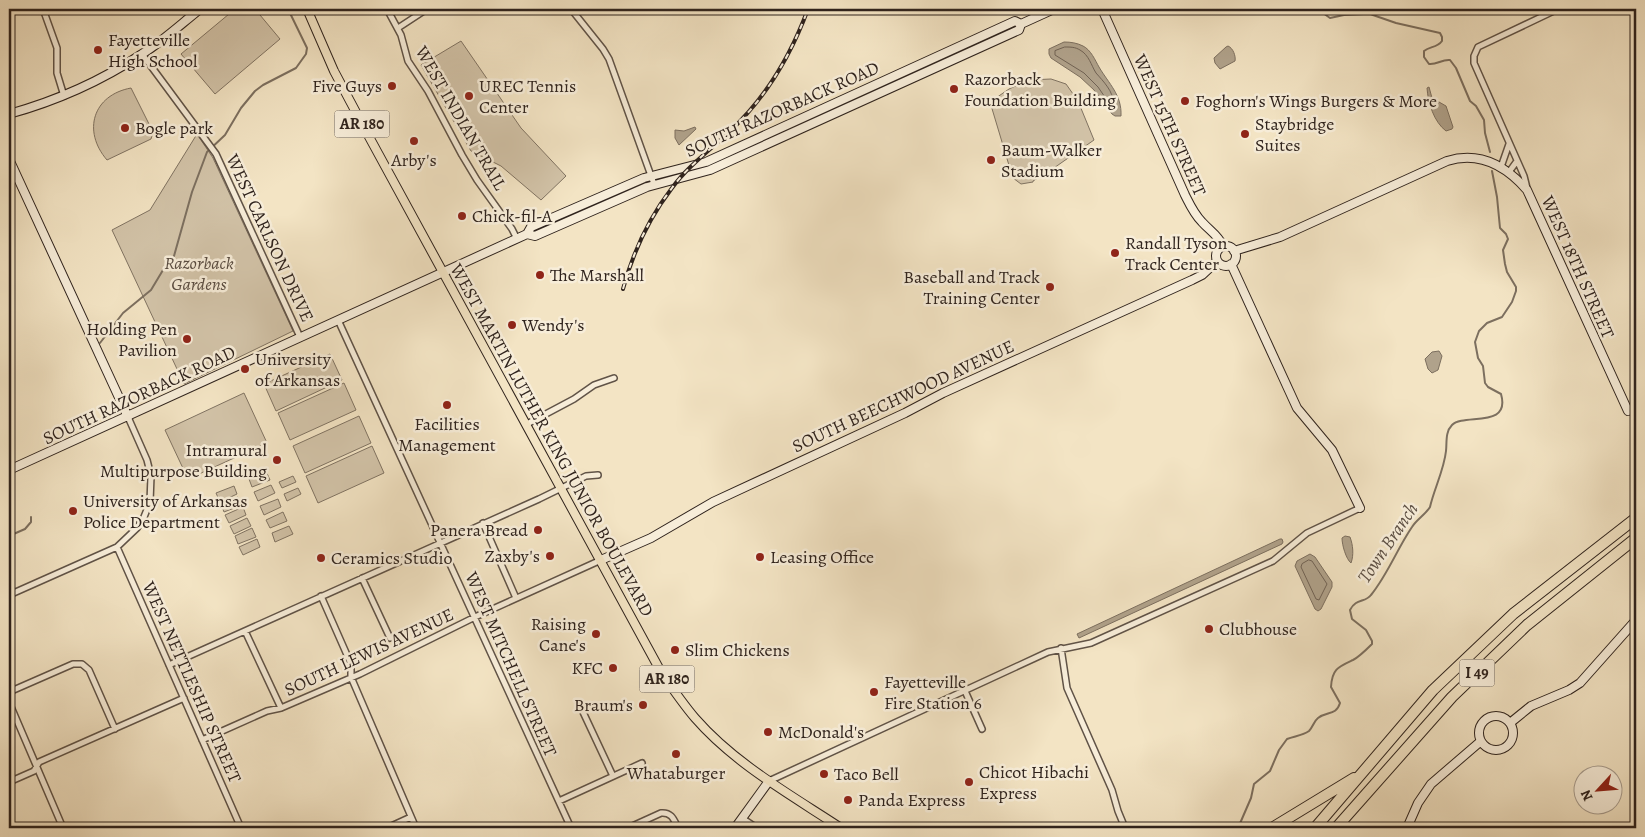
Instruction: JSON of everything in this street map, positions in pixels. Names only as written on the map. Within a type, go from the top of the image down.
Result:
[{"type":"highway","name":"I 49","points":[[1315,828],[1433,690],[1513,614],[1636,518]]},
{"type":"highway","name":"I 49","points":[[1336,828],[1452,697],[1527,625],[1636,538]]},
{"type":"highway","points":[[1272,828],[1363,772]]},
{"type":"main road","name":"WEST MARTIN LUTHER KING JUNIOR BOULEVARD","points":[[307,9],[334,70],[443,272],[644,642],[678,696],[710,734],[734,755],[769,781],[841,828]]},
{"type":"street","points":[[43,9],[57,48],[57,72],[64,96]]},
{"type":"street","points":[[9,114],[36,107],[98,80],[142,54],[200,9]]},
{"type":"street","name":"WEST INDIAN TRAIL","points":[[387,9],[398,28],[408,61],[433,99],[477,180],[512,228],[517,239]]},
{"type":"street","points":[[398,28],[427,9]]},
{"type":"street","points":[[570,9],[604,49],[609,59],[654,184]]},
{"type":"street","name":"SOUTH RAZORBACK ROAD","points":[[527,234],[535,236],[654,184],[710,170],[1019,30],[1021,24],[1054,9]]},
{"type":"street","name":"WEST 15TH STREET","points":[[1102,9],[1193,211],[1219,238],[1223,246]]},
{"type":"street","name":"WEST 18TH STREET","points":[[1558,9],[1478,47],[1474,56],[1474,64],[1524,176],[1527,190],[1628,411]]},
{"type":"street","name":"SOUTH RAZORBACK ROAD","points":[[9,470],[517,239],[527,234],[531,227],[632,182],[706,162],[1015,21],[1021,24]]},
{"type":"street","name":"WEST CARLSON DRIVE","points":[[142,54],[215,152],[300,337]]},
{"type":"street","points":[[1234,251],[1285,235],[1447,161],[1458,158],[1473,158],[1494,163],[1501,167],[1509,144]]},
{"type":"street","points":[[9,159],[147,460],[152,490],[144,517],[137,528],[117,547],[9,595]]},
{"type":"street","points":[[1509,172],[1517,161]]},
{"type":"street","name":"WEST 18TH STREET","points":[[1501,167],[1515,176],[1527,190]]},
{"type":"street","points":[[1229,246],[1234,251],[1235,258],[1231,264],[1224,265],[1217,261],[1216,253],[1219,248],[1229,246]]},
{"type":"street","name":"SOUTH BEECHWOOD AVENUE","points":[[601,560],[651,538],[714,502],[905,413],[943,393],[1192,280],[1202,275],[1217,261]]},
{"type":"street","points":[[735,828],[769,781],[1048,652],[1091,643],[1273,560],[1307,533],[1360,508],[1332,450],[1297,408],[1231,264]]},
{"type":"street","name":"WEST MITCHELL STREET","points":[[338,320],[571,828]]},
{"type":"street","points":[[527,424],[574,399],[594,385],[614,378]]},
{"type":"street","points":[[1628,411],[1636,407]]},
{"type":"street","points":[[170,665],[561,487],[586,476],[598,476]]},
{"type":"street","points":[[483,523],[516,598]]},
{"type":"street","name":"WEST NETTLESHIP STREET","points":[[117,547],[241,828]]},
{"type":"street","name":"SOUTH LEWIS AVENUE","points":[[202,740],[267,711],[281,708],[360,674],[475,617],[601,560]]},
{"type":"street","points":[[362,578],[390,638]]},
{"type":"street","points":[[321,596],[351,664],[351,677],[416,828]]},
{"type":"street","points":[[1510,723],[1531,706],[1569,690],[1580,683],[1636,620]]},
{"type":"street","points":[[245,632],[281,708]]},
{"type":"street","points":[[1061,648],[1067,688],[1112,790],[1125,828]]},
{"type":"street","points":[[9,692],[73,664],[82,664],[89,670],[115,729]]},
{"type":"street","points":[[965,691],[982,729]]},
{"type":"street","points":[[9,782],[34,771],[39,762],[184,698]]},
{"type":"street","points":[[9,702],[63,828]]},
{"type":"street","points":[[583,712],[613,776]]},
{"type":"street","points":[[1496,716],[1506,719],[1510,723],[1513,734],[1505,748],[1493,750],[1481,741],[1480,728],[1486,719],[1496,716]]},
{"type":"street","points":[[1407,828],[1418,803],[1431,784],[1481,741]]},
{"type":"street","points":[[559,801],[642,763]]},
{"type":"street","points":[[628,828],[661,813],[671,815],[678,828]]},
{"type":"street","points":[[387,828],[411,817]]},
{"type":"street","points":[[742,818],[757,828]]},
{"type":"green space","points":[[235,9],[255,9],[280,39],[215,94],[181,54]]},
{"type":"green space","name":"UREC Tennis Center","points":[[461,41],[521,128],[566,176],[541,200],[501,166],[471,151],[421,65]]},
{"type":"green space","points":[[1051,79],[1066,84],[1078,101],[1094,140],[1033,182],[1021,184],[1009,173],[1011,172],[990,102],[1009,89],[1029,80]]},
{"type":"green space","points":[[131,88],[153,132],[151,139],[107,160],[99,149],[95,138],[95,116],[100,106],[108,98],[118,92]]},
{"type":"green space","name":"Razorback Gardens","points":[[197,134],[213,158],[293,331],[184,384],[112,230],[150,210]]},
{"type":"green space","points":[[330,354],[342,380],[276,411],[264,384]]},
{"type":"green space","points":[[344,383],[356,410],[290,440],[278,413]]},
{"type":"green space","points":[[244,393],[267,443],[188,479],[165,430]]},
{"type":"green space","points":[[359,416],[371,443],[305,473],[293,446]]},
{"type":"green space","points":[[372,446],[384,473],[318,503],[306,476]]},
{"type":"green space","points":[[266,471],[270,480],[252,487],[249,479]]},
{"type":"green space","points":[[293,476],[296,482],[282,488],[279,482]]},
{"type":"green space","points":[[271,485],[275,493],[258,501],[254,492]]},
{"type":"green space","points":[[234,486],[237,494],[220,502],[216,493]]},
{"type":"green space","points":[[298,488],[301,494],[287,501],[284,494]]},
{"type":"green space","points":[[238,497],[242,505],[224,512],[221,504]]},
{"type":"green space","points":[[278,499],[281,507],[264,515],[260,506]]},
{"type":"green space","points":[[243,507],[246,515],[229,523],[225,515]]},
{"type":"green space","points":[[283,512],[287,521],[270,528],[266,520]]},
{"type":"green space","points":[[247,518],[251,526],[234,534],[230,526]]},
{"type":"green space","points":[[289,526],[293,534],[275,542],[272,533]]},
{"type":"green space","points":[[252,528],[256,537],[238,544],[235,536]]},
{"type":"green space","points":[[257,539],[260,547],[243,555],[239,547]]},
{"type":"water","points":[[1064,42],[1081,45],[1091,53],[1117,96],[1121,116],[1112,114],[1094,90],[1080,77],[1051,58],[1049,49]]},
{"type":"water","points":[[1228,46],[1234,52],[1235,61],[1220,69],[1215,63],[1214,58]]},
{"type":"water","points":[[1429,87],[1432,98],[1446,106],[1452,129],[1446,131],[1438,123],[1432,112],[1429,100],[1427,88]]},
{"type":"water","points":[[695,127],[696,129],[679,145],[675,138],[675,130],[684,131]]},
{"type":"water","points":[[1439,351],[1442,356],[1438,370],[1432,373],[1428,369],[1425,359],[1432,352]]},
{"type":"water","points":[[1345,536],[1350,537],[1352,543],[1351,563],[1346,555],[1343,544],[1342,538]]},
{"type":"water","points":[[1282,539],[1282,544],[1079,638],[1077,634]]},
{"type":"water","points":[[1310,554],[1315,557],[1332,582],[1332,587],[1321,609],[1318,611],[1315,609],[1295,566],[1297,561]]},
{"type":"waterway","points":[[100,343],[123,313],[151,290],[174,256],[192,192],[207,152],[225,135],[241,108],[255,91],[296,68],[306,54],[307,48],[288,9]]},
{"type":"waterway","name":"Town Branch","points":[[1321,9],[1330,18],[1344,15],[1370,14],[1396,23],[1440,33],[1442,41],[1438,45],[1424,51],[1424,57],[1429,64],[1450,60],[1456,68],[1470,101],[1476,106],[1484,120],[1490,152]]},
{"type":"waterway","name":"Town Branch","points":[[1238,828],[1251,798],[1254,784],[1270,771],[1279,750],[1287,739],[1309,731],[1318,718],[1334,712],[1338,707],[1340,703],[1331,687],[1334,672],[1358,657],[1372,644],[1366,630],[1352,619],[1350,610],[1352,606],[1371,595],[1412,527],[1430,507],[1443,465],[1447,434],[1450,428],[1458,422],[1493,416],[1499,412],[1502,405],[1501,394],[1488,387],[1485,383],[1483,366],[1478,358],[1475,342],[1479,331],[1487,323],[1502,317],[1512,302],[1516,291],[1516,287],[1507,272],[1505,264],[1503,250],[1508,239],[1500,228],[1492,171]]},
{"type":"waterway","points":[[9,536],[25,529],[31,522],[31,517]]},
{"type":"railway","points":[[623,289],[632,262],[656,211],[678,180],[755,105],[776,75],[794,43],[808,9]]},
{"type":"place","name":"Fayetteville High School","points":[[98,50]]},
{"type":"place","name":"Five Guys","points":[[392,86]]},
{"type":"place","name":"Razorback Foundation Building","points":[[954,89]]},
{"type":"place","name":"UREC Tennis Center","points":[[469,96]]},
{"type":"place","name":"Foghorn's Wings Burgers & More","points":[[1185,101]]},
{"type":"place","name":"Bogle park","points":[[125,128]]},
{"type":"place","name":"Staybridge Suites","points":[[1245,134]]},
{"type":"place","name":"Arby's","points":[[414,141]]},
{"type":"place","name":"Baum-Walker Stadium","points":[[991,160]]},
{"type":"place","name":"Chick-fil-A","points":[[462,216]]},
{"type":"place","name":"Randall Tyson Track Center","points":[[1115,253]]},
{"type":"place","name":"The Marshall","points":[[540,275]]},
{"type":"place","name":"Baseball and Track Training Center","points":[[1050,287]]},
{"type":"place","name":"Wendy's","points":[[512,325]]},
{"type":"place","name":"Holding Pen Pavilion","points":[[187,339]]},
{"type":"place","name":"University of Arkansas","points":[[245,369]]},
{"type":"place","name":"Facilities Management","points":[[447,405]]},
{"type":"place","name":"Intramural Multipurpose Building","points":[[277,460]]},
{"type":"place","name":"University of Arkansas Police Department","points":[[73,511]]},
{"type":"place","name":"Panera Bread","points":[[538,530]]},
{"type":"place","name":"Zaxby's","points":[[550,556]]},
{"type":"place","name":"Leasing Office","points":[[760,557]]},
{"type":"place","name":"Ceramics Studio","points":[[321,558]]},
{"type":"place","name":"Clubhouse","points":[[1209,629]]},
{"type":"place","name":"Raising Cane's","points":[[596,634]]},
{"type":"place","name":"Slim Chickens","points":[[675,650]]},
{"type":"place","name":"KFC","points":[[613,668]]},
{"type":"place","name":"Fayetteville Fire Station 6","points":[[874,692]]},
{"type":"place","name":"Braum's","points":[[643,705]]},
{"type":"place","name":"McDonald's","points":[[768,732]]},
{"type":"place","name":"Whataburger","points":[[676,754]]},
{"type":"place","name":"Taco Bell","points":[[824,774]]},
{"type":"place","name":"Chicot Hibachi Express","points":[[969,782]]},
{"type":"place","name":"Panda Express","points":[[848,800]]}]
